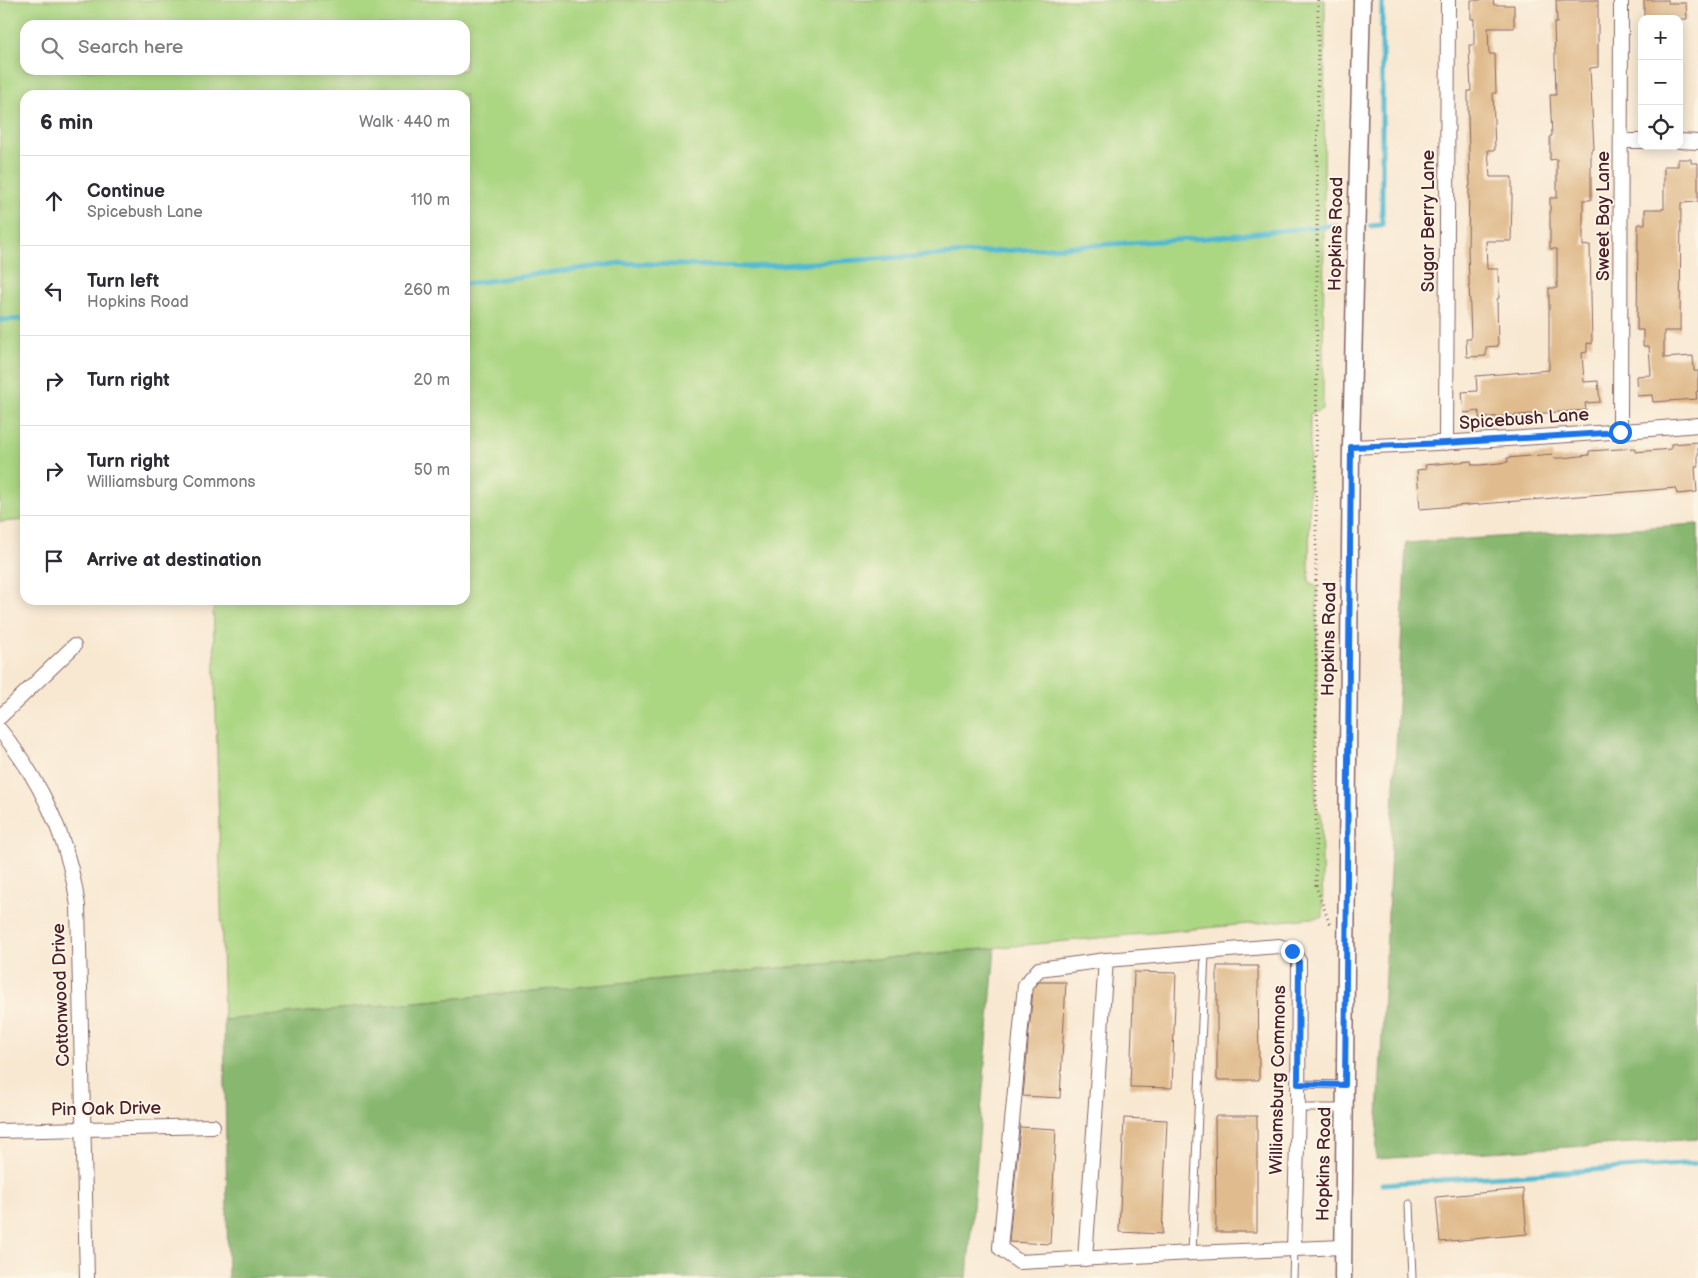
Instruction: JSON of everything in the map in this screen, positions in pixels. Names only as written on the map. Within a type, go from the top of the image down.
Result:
[{"type":"street","name":"Hopkins Road","points":[[1343,1278],[1351,447],[1362,0]]},
{"type":"street","name":"Sugar Berry Lane","points":[[1446,443],[1448,0]]},
{"type":"street","name":"Sweet Bay Lane","points":[[1620,432],[1621,0]]},
{"type":"street","points":[[1622,141],[1638,141]]},
{"type":"street","points":[[1683,141],[1698,142]]},
{"type":"street","name":"Spicebush Lane","points":[[1351,447],[1620,432],[1698,425]]},
{"type":"street","points":[[0,717],[74,646]]},
{"type":"street","name":"Cottonwood Drive","points":[[0,730],[31,773],[46,801],[66,848],[74,877],[78,906],[87,1278]]},
{"type":"street","name":"Williamsburg Commons","points":[[1294,1249],[1298,1108],[1299,962],[1292,951],[1280,946],[1106,960],[1038,969],[1025,985],[1000,1248],[1019,1262],[1343,1247]]},
{"type":"street","points":[[1085,1259],[1106,960]]},
{"type":"street","name":"Pin Oak Drive","points":[[0,1131],[213,1126]]},
{"type":"lane","points":[[1192,1253],[1205,952]]},
{"type":"lane","points":[[1298,1084],[1345,1085]]},
{"type":"lane","points":[[1298,1108],[1345,1108]]},
{"type":"lane","points":[[1409,1204],[1412,1278]]},
{"type":"lane","points":[[1293,1278],[1294,1249]]},
{"type":"path","points":[[1318,0],[1316,886],[1330,927]]},
{"type":"green space","points":[[0,0],[1325,0],[1323,409],[1310,414],[1309,582],[1317,586],[1316,808],[1321,813],[1323,917],[224,1020],[213,605],[470,605],[470,90],[20,90],[20,520],[0,522]]},
{"type":"green space","points":[[1698,524],[1698,1139],[1376,1159],[1406,543]]},
{"type":"green space","points":[[995,948],[967,1278],[228,1278],[224,1020]]},
{"type":"building","points":[[1471,0],[1493,0],[1494,5],[1514,5],[1514,28],[1488,28],[1489,54],[1495,54],[1496,93],[1493,93],[1495,150],[1488,150],[1490,177],[1512,177],[1511,241],[1486,241],[1487,269],[1498,269],[1498,346],[1486,347],[1486,356],[1467,357],[1466,339],[1471,339],[1468,251],[1470,186],[1468,91],[1471,91],[1469,45],[1474,45],[1474,19],[1471,19]]},
{"type":"building","points":[[1556,0],[1598,0],[1598,67],[1590,68],[1594,149],[1591,150],[1591,200],[1583,200],[1583,246],[1590,245],[1592,344],[1587,343],[1587,352],[1582,353],[1584,382],[1598,381],[1600,402],[1585,403],[1586,410],[1479,418],[1479,411],[1464,413],[1462,392],[1477,391],[1476,376],[1549,370],[1549,288],[1557,288],[1557,249],[1550,249],[1550,198],[1557,198],[1557,159],[1550,160],[1550,136],[1552,136],[1550,95],[1556,95],[1554,23],[1557,23]]},
{"type":"building","points":[[1644,0],[1668,0],[1668,3],[1686,3],[1687,19],[1683,19],[1683,15],[1644,15]]},
{"type":"building","points":[[1678,159],[1691,159],[1691,163],[1698,163],[1698,202],[1681,203],[1680,331],[1664,331],[1664,358],[1693,356],[1694,371],[1698,371],[1698,391],[1696,392],[1697,399],[1653,402],[1652,395],[1637,396],[1636,376],[1651,375],[1649,346],[1643,346],[1643,330],[1637,330],[1638,224],[1645,224],[1645,209],[1664,209],[1664,166],[1678,166]]},
{"type":"building","points":[[1698,442],[1698,467],[1695,467],[1697,492],[1677,494],[1676,488],[1420,509],[1417,470],[1426,469],[1425,465],[1471,461],[1472,465],[1481,465],[1508,462],[1507,458],[1552,454],[1553,458],[1563,458],[1589,455],[1589,451],[1635,448],[1635,452],[1671,449],[1671,444]]},
{"type":"building","points":[[1217,966],[1258,966],[1259,1080],[1217,1080]]},
{"type":"building","points":[[1134,972],[1176,973],[1172,1088],[1130,1087]]},
{"type":"building","points":[[1039,982],[1066,982],[1060,1098],[1023,1096],[1033,989]]},
{"type":"building","points":[[1215,1116],[1257,1116],[1257,1232],[1216,1232]]},
{"type":"building","points":[[1124,1118],[1167,1120],[1162,1234],[1119,1232]]},
{"type":"building","points":[[1020,1127],[1056,1129],[1050,1244],[1009,1242]]},
{"type":"building","points":[[1523,1189],[1527,1234],[1440,1242],[1436,1197]]},
{"type":"waterway","points":[[1370,226],[1382,225],[1382,0]]},
{"type":"waterway","points":[[470,283],[621,263],[747,267],[1207,238],[1336,225]]},
{"type":"waterway","points":[[0,320],[20,319]]},
{"type":"waterway","points":[[1382,1184],[1698,1163]]},
{"type":"route","points":[[1292,951],[1299,962],[1298,1084],[1345,1085],[1351,447],[1620,432]]}]
